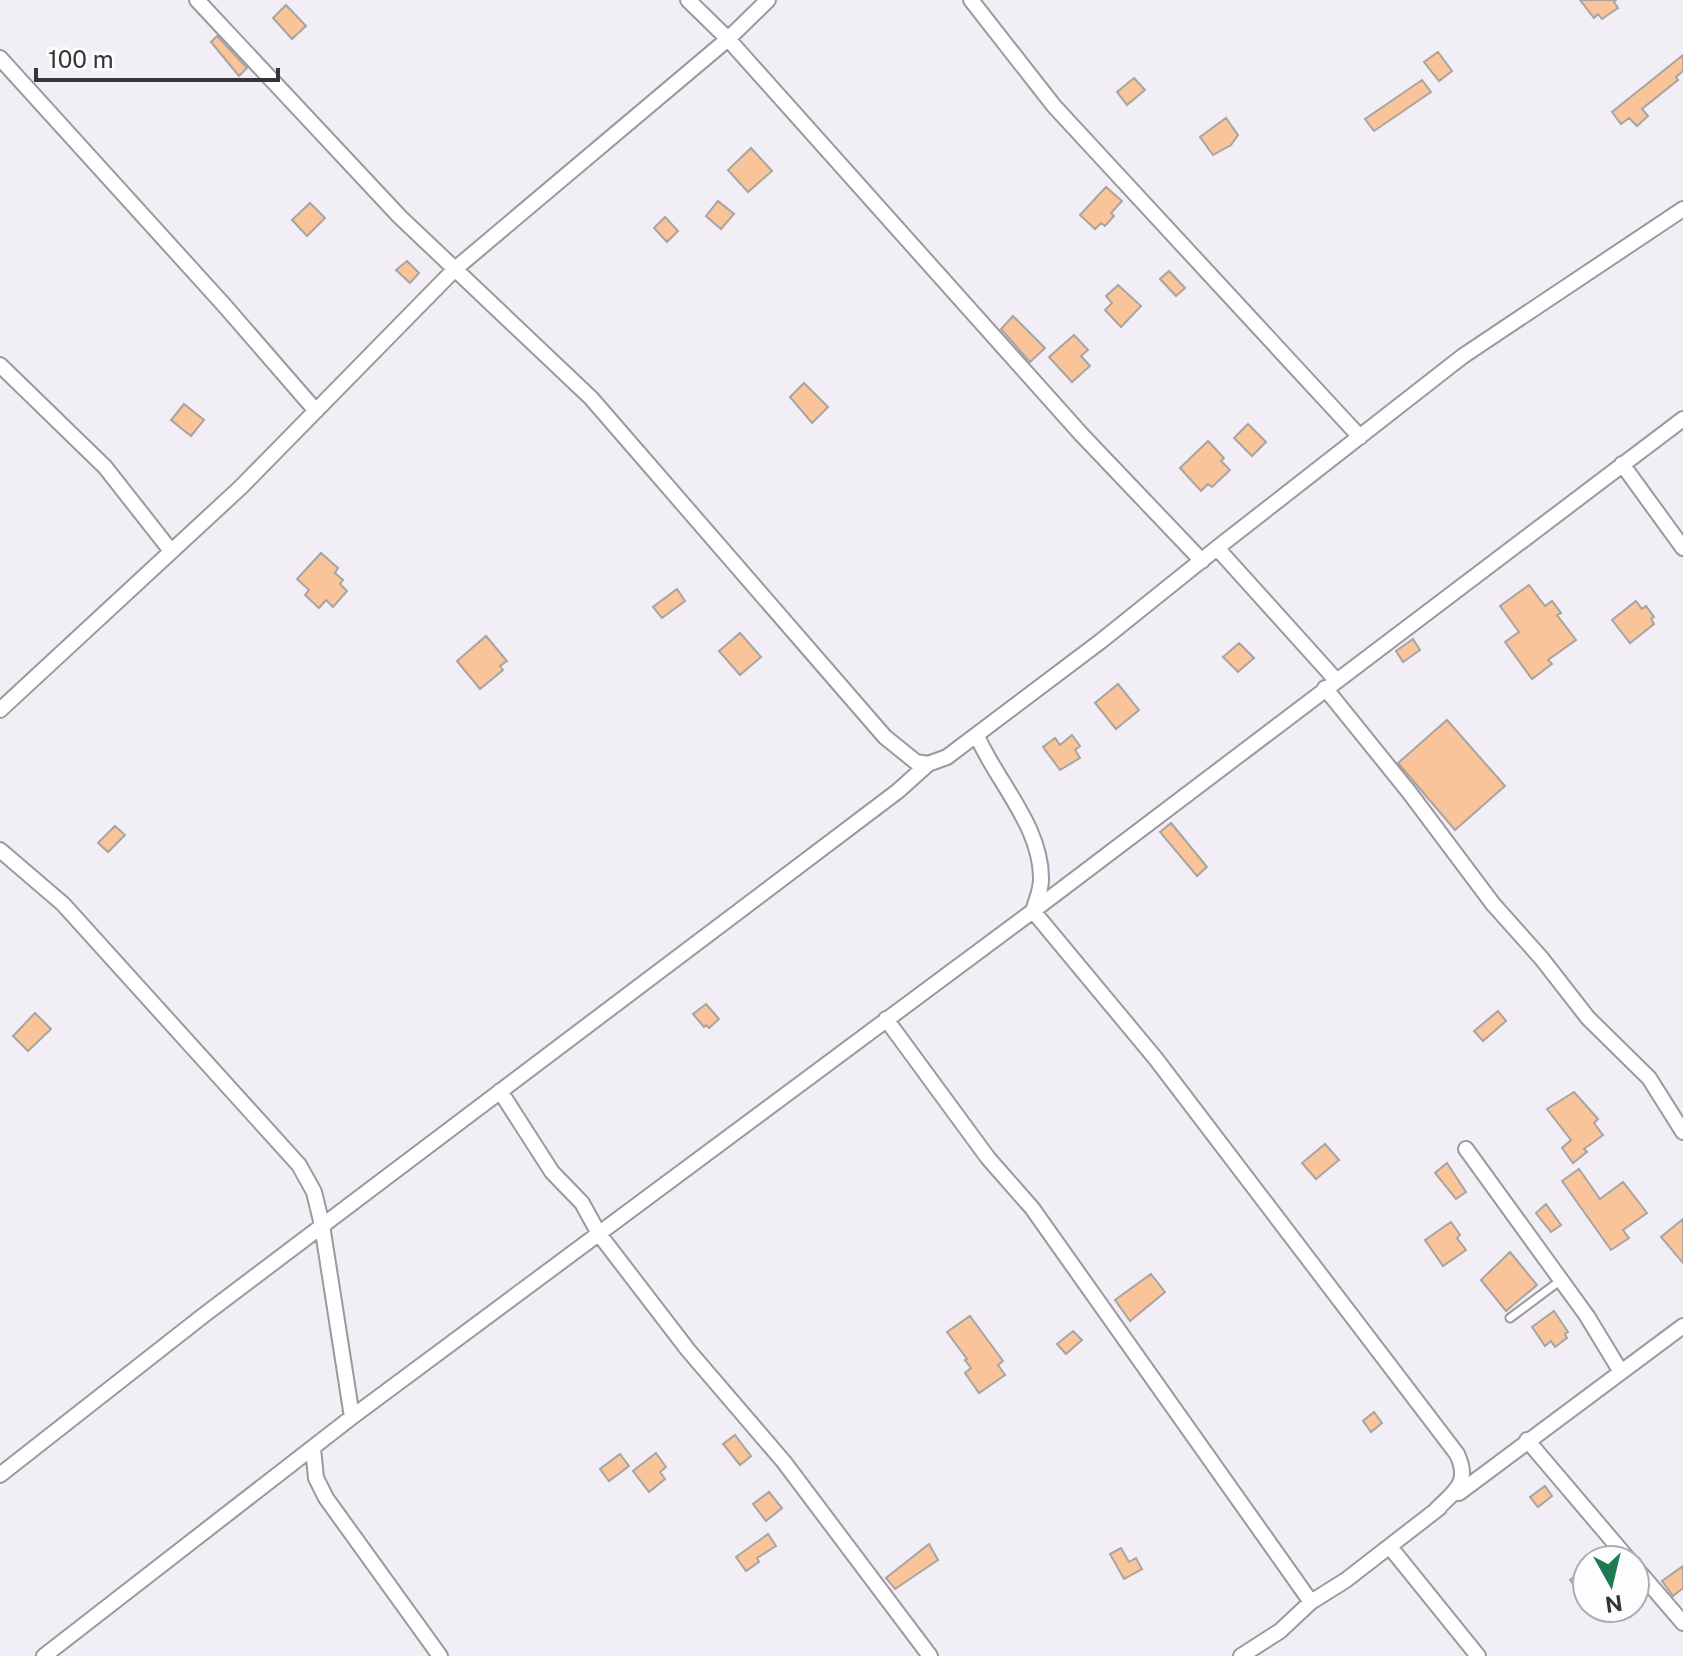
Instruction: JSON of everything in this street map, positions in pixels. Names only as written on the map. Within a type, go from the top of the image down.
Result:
[{"type":"street","points":[[197,0],[349,164],[591,398],[885,737],[909,759],[928,764]]},
{"type":"street","points":[[688,0],[728,39],[1081,434],[1202,561]]},
{"type":"street","points":[[0,710],[241,487],[455,269],[728,39],[768,0]]},
{"type":"street","points":[[971,0],[1054,106],[1360,437]]},
{"type":"street","points":[[0,58],[316,411]]},
{"type":"street","points":[[0,1475],[322,1225],[898,791],[928,764],[947,757],[977,736],[1463,356],[1683,209]]},
{"type":"street","points":[[0,365],[105,467],[171,551]]},
{"type":"street","points":[[44,1656],[352,1417],[1033,911],[1683,419]]},
{"type":"street","points":[[1622,464],[1683,548]]},
{"type":"street","points":[[1217,548],[1331,684],[1493,904],[1542,959],[1588,1018],[1649,1078],[1683,1132]]},
{"type":"street","points":[[977,736],[985,756],[1016,804],[1034,842],[1041,882],[1033,911]]},
{"type":"street","points":[[0,850],[63,904],[299,1165],[314,1192],[322,1225],[352,1417]]},
{"type":"street","points":[[1033,911],[1156,1059],[1457,1454],[1464,1469],[1463,1481],[1434,1512]]},
{"type":"street","points":[[886,1019],[988,1158],[1032,1208],[1311,1602]]},
{"type":"street","points":[[500,1091],[552,1172],[582,1203],[599,1234],[688,1350],[784,1462],[930,1656]]},
{"type":"street","points":[[1466,1149],[1561,1280],[1621,1372]]},
{"type":"street","points":[[1241,1656],[1280,1631],[1311,1602],[1390,1547],[1527,1440],[1683,1326]]},
{"type":"street","points":[[1527,1440],[1615,1544]]},
{"type":"street","points":[[313,1448],[316,1478],[326,1498],[440,1656]]},
{"type":"street","points":[[1390,1547],[1478,1656]]},
{"type":"street","points":[[1651,1586],[1683,1623]]},
{"type":"lane","points":[[1510,1318],[1561,1280]]},
{"type":"building","points":[[1580,0],[1616,0],[1614,2],[1618,8],[1602,19],[1598,14],[1594,18]]},
{"type":"building","points":[[286,5],[306,26],[292,39],[273,18]]},
{"type":"building","points":[[217,36],[247,68],[239,76],[211,42]]},
{"type":"building","points":[[1438,52],[1452,71],[1439,81],[1424,62]]},
{"type":"building","points":[[1683,55],[1683,71],[1676,77],[1678,80],[1642,109],[1648,116],[1637,126],[1629,118],[1621,124],[1612,112]]},
{"type":"building","points":[[1134,78],[1145,90],[1127,105],[1117,92]]},
{"type":"building","points":[[1422,80],[1431,92],[1374,131],[1365,119]]},
{"type":"building","points":[[1226,118],[1238,135],[1231,145],[1213,155],[1200,137]]},
{"type":"building","points":[[751,148],[772,171],[748,192],[728,170]]},
{"type":"building","points":[[1106,187],[1122,201],[1105,226],[1101,223],[1095,229],[1080,215]]},
{"type":"building","points":[[718,201],[734,214],[721,229],[706,216]]},
{"type":"building","points":[[310,203],[325,218],[307,236],[292,220]]},
{"type":"building","points":[[665,217],[678,231],[667,242],[654,228]]},
{"type":"building","points":[[407,261],[419,273],[410,283],[396,270]]},
{"type":"building","points":[[1169,271],[1185,288],[1176,296],[1160,279]]},
{"type":"building","points":[[1118,285],[1141,306],[1121,327],[1105,310],[1112,303],[1106,296]]},
{"type":"building","points":[[1013,316],[1045,348],[1030,362],[1001,329]]},
{"type":"building","points":[[1074,335],[1088,350],[1081,356],[1090,366],[1072,382],[1049,357]]},
{"type":"building","points":[[804,383],[828,407],[812,423],[790,397]]},
{"type":"building","points":[[184,404],[204,420],[191,436],[171,420]]},
{"type":"building","points":[[1248,424],[1266,442],[1252,456],[1234,438]]},
{"type":"building","points":[[1208,441],[1224,458],[1221,461],[1230,470],[1212,487],[1208,484],[1201,491],[1180,468]]},
{"type":"building","points":[[321,553],[338,568],[335,573],[343,580],[340,584],[347,591],[333,607],[326,600],[319,608],[305,595],[309,590],[297,579]]},
{"type":"building","points":[[1529,585],[1545,606],[1552,601],[1561,613],[1557,615],[1576,640],[1548,660],[1552,664],[1532,679],[1505,642],[1519,632],[1500,606]]},
{"type":"building","points":[[677,589],[685,601],[662,618],[653,607]]},
{"type":"building","points":[[1636,601],[1642,609],[1646,606],[1654,617],[1651,619],[1654,624],[1630,643],[1612,620]]},
{"type":"building","points":[[740,633],[761,657],[740,675],[719,651]]},
{"type":"building","points":[[486,636],[507,661],[500,666],[503,670],[480,689],[457,661]]},
{"type":"building","points":[[1413,639],[1420,650],[1403,662],[1396,651]]},
{"type":"building","points":[[1239,643],[1254,658],[1238,672],[1223,657]]},
{"type":"building","points":[[1118,684],[1139,710],[1116,729],[1095,703]]},
{"type":"building","points":[[1447,720],[1505,786],[1455,830],[1398,763]]},
{"type":"building","points":[[1072,735],[1080,746],[1075,750],[1080,758],[1060,770],[1043,747],[1055,738],[1060,745]]},
{"type":"building","points":[[1171,823],[1207,867],[1197,876],[1160,832]]},
{"type":"building","points":[[115,826],[125,835],[108,852],[98,843]]},
{"type":"building","points":[[706,1004],[719,1019],[709,1028],[704,1027],[693,1014]]},
{"type":"building","points":[[1498,1011],[1506,1021],[1483,1041],[1474,1031]]},
{"type":"building","points":[[35,1013],[51,1029],[28,1051],[13,1036]]},
{"type":"building","points":[[1574,1092],[1598,1119],[1594,1123],[1603,1135],[1584,1149],[1587,1152],[1573,1163],[1562,1148],[1571,1140],[1547,1109]]},
{"type":"building","points":[[1325,1144],[1339,1160],[1316,1179],[1302,1163]]},
{"type":"building","points":[[1447,1163],[1466,1192],[1456,1199],[1435,1173]]},
{"type":"building","points":[[1579,1169],[1600,1199],[1623,1182],[1647,1213],[1623,1230],[1629,1238],[1611,1250],[1562,1181]]},
{"type":"building","points":[[1546,1204],[1561,1225],[1551,1232],[1536,1213]]},
{"type":"building","points":[[1683,1219],[1683,1263],[1661,1237]]},
{"type":"building","points":[[1451,1222],[1466,1250],[1443,1266],[1425,1240]]},
{"type":"building","points":[[1510,1252],[1537,1285],[1506,1311],[1481,1280]]},
{"type":"building","points":[[1151,1274],[1165,1292],[1130,1321],[1115,1300]]},
{"type":"building","points":[[1554,1311],[1568,1332],[1565,1334],[1567,1338],[1555,1347],[1551,1341],[1545,1346],[1532,1327]]},
{"type":"building","points":[[970,1316],[1003,1361],[998,1365],[1005,1375],[979,1393],[965,1373],[971,1368],[967,1359],[947,1332]]},
{"type":"building","points":[[1073,1331],[1082,1340],[1066,1354],[1057,1344]]},
{"type":"building","points":[[1374,1412],[1382,1423],[1371,1432],[1363,1421]]},
{"type":"building","points":[[735,1435],[751,1456],[740,1465],[723,1444]]},
{"type":"building","points":[[656,1453],[666,1467],[660,1472],[665,1479],[649,1492],[633,1471]]},
{"type":"building","points":[[620,1454],[629,1466],[609,1481],[600,1469]]},
{"type":"building","points":[[1545,1486],[1552,1496],[1538,1507],[1530,1497]]},
{"type":"building","points":[[769,1492],[782,1508],[766,1521],[753,1504]]},
{"type":"building","points":[[768,1534],[776,1546],[757,1558],[759,1562],[746,1571],[736,1557]]},
{"type":"building","points":[[929,1544],[938,1560],[895,1589],[886,1578]]},
{"type":"building","points":[[1121,1548],[1129,1562],[1136,1558],[1142,1569],[1124,1579],[1110,1554]]},
{"type":"building","points":[[1683,1566],[1683,1588],[1673,1596],[1662,1581]]}]
